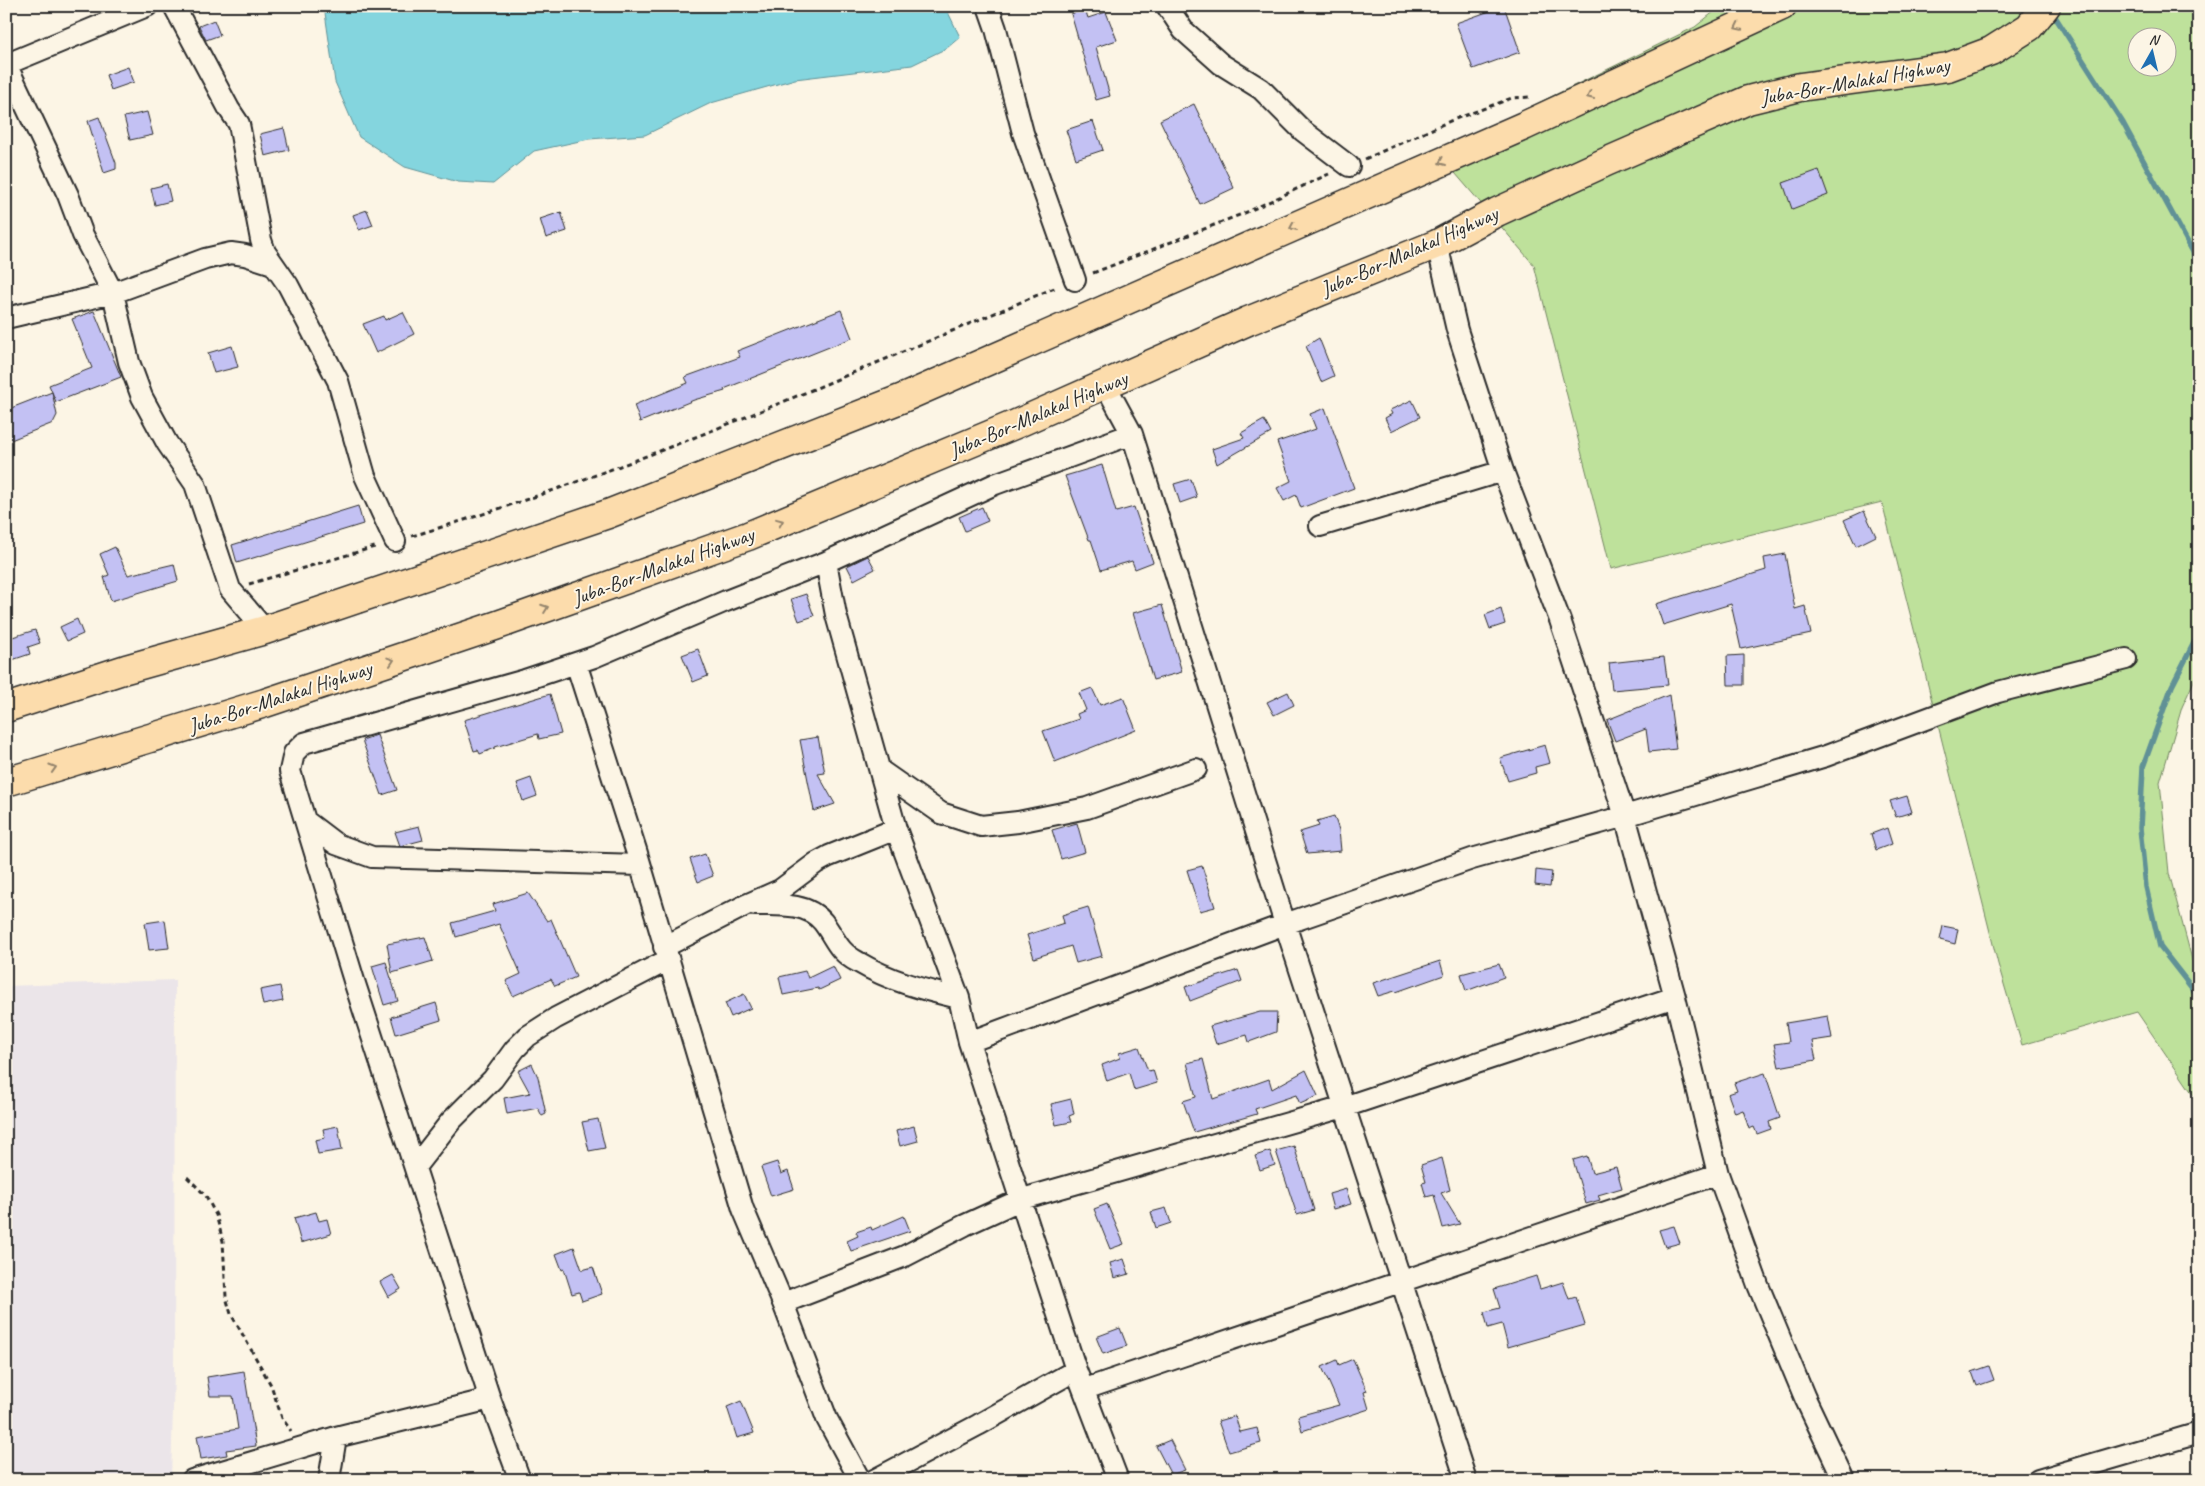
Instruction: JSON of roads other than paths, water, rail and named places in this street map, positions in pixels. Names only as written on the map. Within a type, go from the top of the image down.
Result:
[{"type":"highway","points":[[6,708],[126,668],[265,630],[608,514],[903,398],[1524,126],[1782,6]]},
{"type":"highway","name":"Juba-Bor-Malakal Highway","points":[[6,782],[284,696],[495,626],[720,546],[1007,428],[1106,386],[1248,321],[1437,244],[1497,212],[1748,100],[1800,87],[1948,67],[1991,51],[2028,27],[2046,6]]},
{"type":"street","points":[[147,6],[6,64],[68,195],[83,235],[113,293],[129,362],[142,397],[167,443],[195,484],[230,590],[265,630]]},
{"type":"street","points":[[174,6],[229,109],[240,124],[261,240],[265,252],[288,285],[338,381],[365,476],[395,541]]},
{"type":"street","points":[[988,6],[996,29],[1023,133],[1075,280]]},
{"type":"street","points":[[1167,6],[1183,30],[1221,64],[1261,89],[1303,131],[1349,166]]},
{"type":"street","points":[[1437,244],[1458,330],[1503,471],[1560,620],[1624,816],[1675,997],[1718,1174],[1758,1285],[1805,1398],[1844,1480]]},
{"type":"street","points":[[6,318],[113,293],[206,259],[231,253],[245,255],[273,264]]},
{"type":"street","points":[[1106,386],[1132,434],[1285,924],[1466,1480]]},
{"type":"street","points":[[520,1480],[490,1399],[355,984],[290,771],[294,753],[304,742],[525,680],[576,663],[826,562],[995,484],[1132,434]]},
{"type":"street","points":[[1320,526],[1503,471]]},
{"type":"street","points":[[826,562],[836,615],[896,829],[959,998],[970,1042],[1076,1370],[1085,1389],[1118,1480]]},
{"type":"street","points":[[970,1042],[1285,924],[1472,859],[1826,756],[1998,692],[2126,660]]},
{"type":"street","points":[[576,663],[640,865],[742,1209],[783,1303],[827,1419],[860,1480]]},
{"type":"street","points":[[881,771],[941,813],[981,826],[1018,822],[1087,808],[1196,769]]},
{"type":"street","points":[[307,822],[336,844],[372,857],[640,865]]},
{"type":"street","points":[[415,1167],[451,1121],[493,1079],[515,1049],[528,1036],[746,905],[780,890],[816,863],[896,829]]},
{"type":"street","points":[[746,905],[787,904],[809,911],[823,922],[839,948],[857,962],[896,981],[959,998]]},
{"type":"street","points":[[783,1303],[905,1256],[965,1225],[1022,1199],[1344,1107],[1675,997]]},
{"type":"street","points":[[1085,1389],[1718,1174]]},
{"type":"street","points":[[874,1480],[978,1426],[1076,1370]]},
{"type":"street","points":[[192,1480],[336,1437],[490,1399]]},
{"type":"street","points":[[2038,1480],[2199,1433]]},
{"type":"street","points":[[329,1480],[336,1437]]},
{"type":"water","points":[[324,6],[945,6],[960,37],[947,48],[912,65],[795,79],[711,103],[645,135],[589,139],[534,151],[493,184],[458,182],[405,167],[359,137],[335,82]]},
{"type":"waterway","points":[[2052,12],[2123,123],[2193,252],[2199,273]]},
{"type":"waterway","points":[[2199,633],[2172,686],[2143,767],[2140,828],[2146,887],[2160,947],[2199,997]]}]
